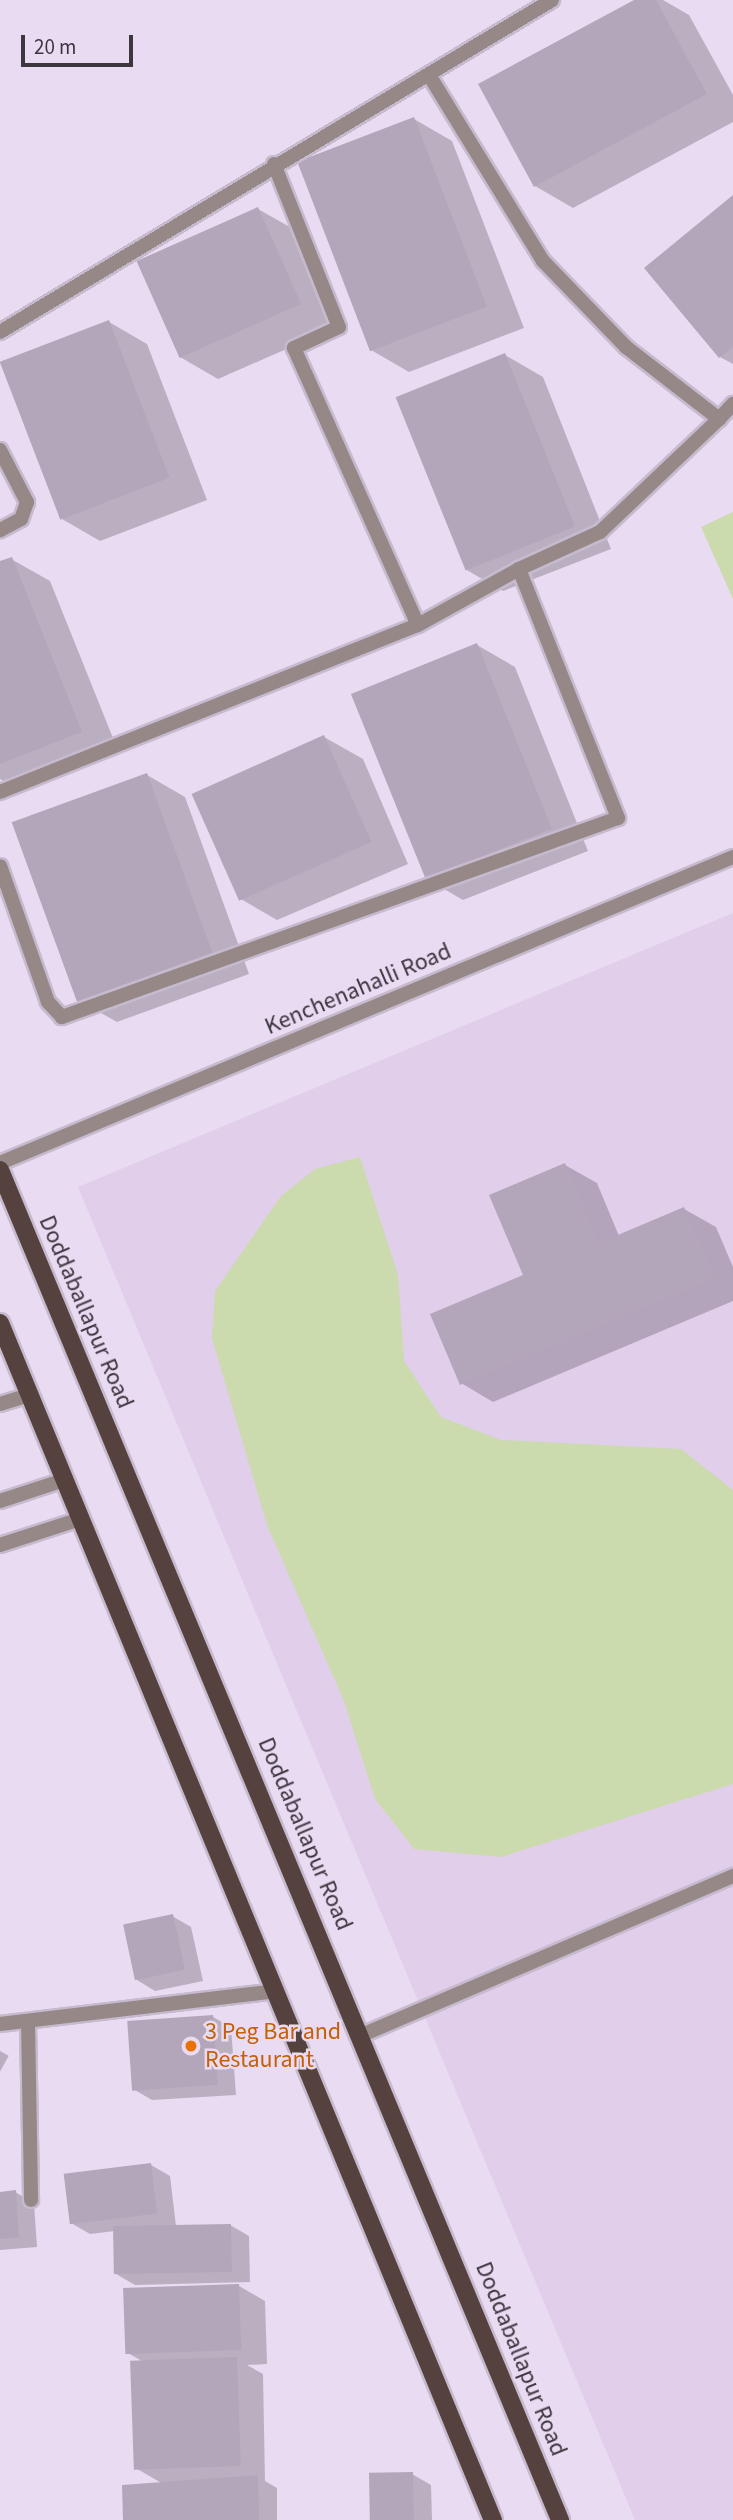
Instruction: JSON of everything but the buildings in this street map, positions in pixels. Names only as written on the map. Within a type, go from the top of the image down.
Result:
[{"type":"main road","name":"Doddaballapur Road","points":[[0,1170],[362,2035],[560,2520]]},
{"type":"main road","points":[[0,1324],[27,1396],[277,1992],[493,2520]]},
{"type":"street","points":[[0,332],[274,164],[429,75],[552,0]]},
{"type":"street","points":[[429,75],[543,261],[626,347],[719,419]]},
{"type":"street","points":[[274,164],[339,327],[293,348],[418,625]]},
{"type":"street","points":[[0,792],[418,625],[519,569],[600,532],[733,404]]},
{"type":"street","points":[[0,450],[27,502],[21,519],[0,530]]},
{"type":"street","points":[[0,866],[48,1002],[62,1017],[618,818],[519,569]]},
{"type":"street","name":"Kenchenahalli Road","points":[[0,1163],[733,857]]},
{"type":"street","points":[[0,1404],[27,1396]]},
{"type":"street","points":[[0,1501],[64,1480]]},
{"type":"street","points":[[0,1545],[80,1519]]},
{"type":"street","points":[[362,2035],[733,1876]]},
{"type":"street","points":[[0,2024],[277,1992]]},
{"type":"street","points":[[28,2022],[31,2200]]},
{"type":"shaded area","points":[[733,913],[733,2520],[635,2520],[78,1187]]},
{"type":"green space","points":[[733,512],[733,599],[701,527]]},
{"type":"green space","points":[[360,1157],[398,1275],[404,1361],[441,1417],[501,1440],[681,1449],[733,1490],[733,1784],[501,1857],[414,1849],[375,1799],[344,1701],[267,1525],[212,1338],[215,1291],[281,1196],[315,1169]]},
{"type":"place","name":"3 Peg Bar and Restaurant","points":[[191,2046]]}]
